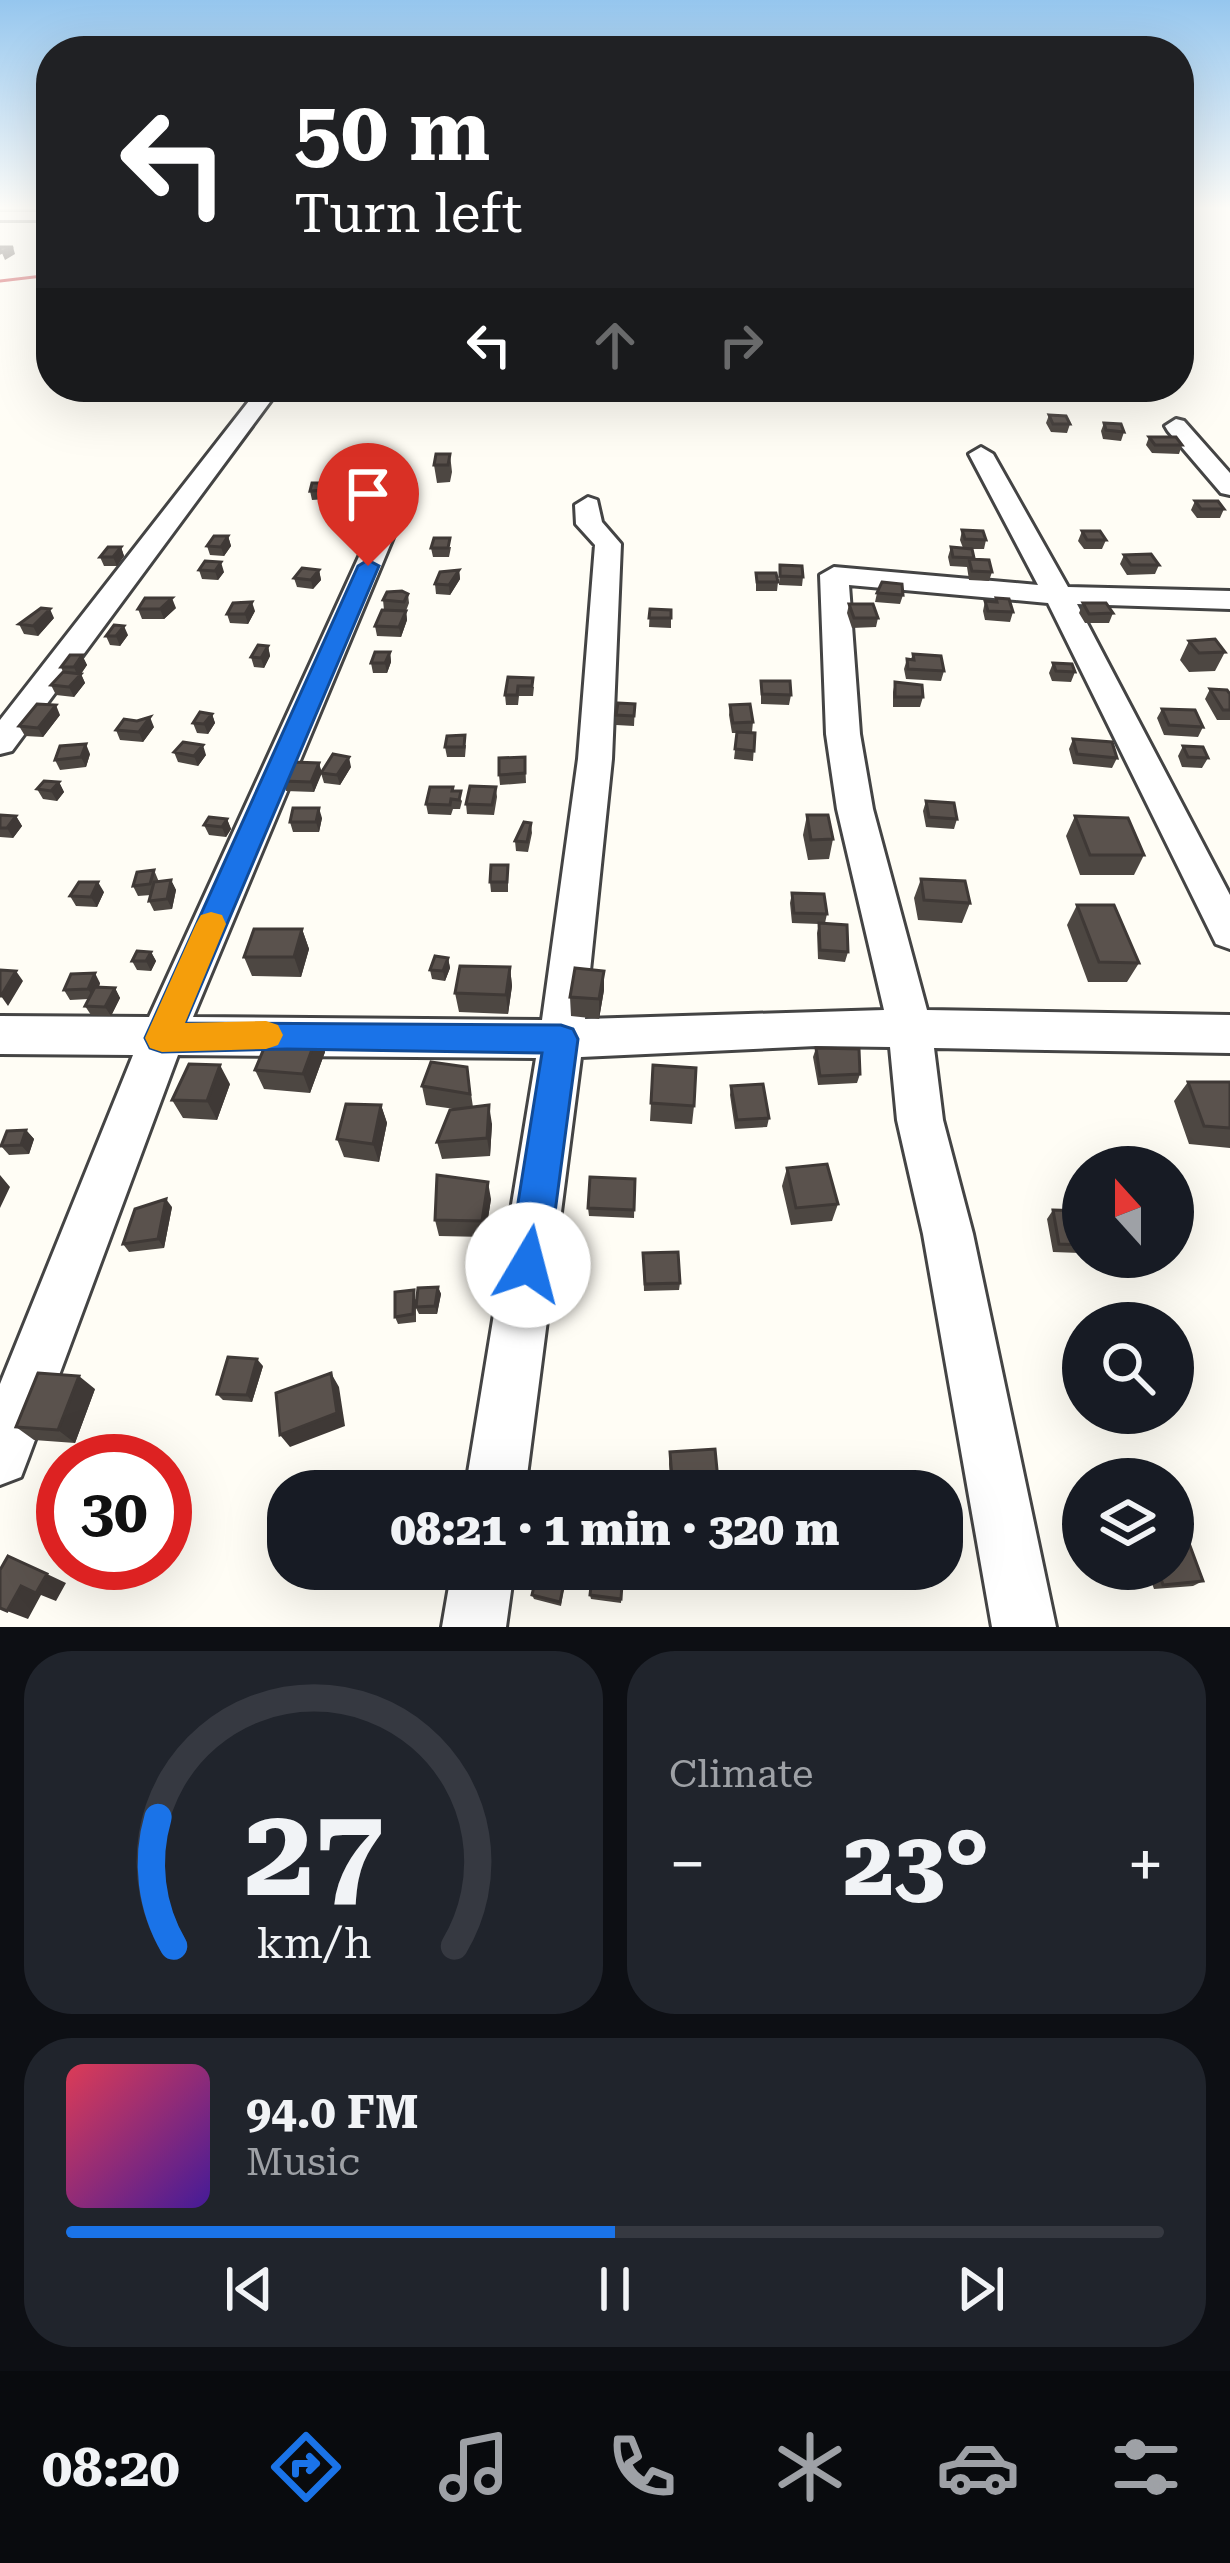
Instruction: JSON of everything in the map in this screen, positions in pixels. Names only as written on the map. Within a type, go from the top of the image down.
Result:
[{"type":"street","points":[[0,743],[261,402]]},
{"type":"street","points":[[1176,427],[1230,488]]},
{"type":"street","points":[[981,454],[1230,933]]},
{"type":"street","points":[[0,1456],[162,1038],[403,485]]},
{"type":"street","points":[[497,1470],[561,1039],[595,759],[599,635],[609,563],[608,544],[589,524],[588,505]]},
{"type":"street","points":[[1024,1627],[948,1234],[920,1120],[910,1028],[855,809],[843,734],[834,575],[1058,595],[1230,600]]},
{"type":"street","points":[[0,1035],[561,1039],[816,1027],[1230,1034]]},
{"type":"street","points":[[474,1627],[480,1590]]},
{"type":"building","points":[[1049,415],[1066,416],[1070,424],[1053,424]]},
{"type":"building","points":[[1104,423],[1121,424],[1124,432],[1106,430]]},
{"type":"building","points":[[1149,437],[1176,437],[1182,445],[1155,445]]},
{"type":"building","points":[[373,454],[390,454],[387,460],[370,460]]},
{"type":"building","points":[[436,454],[450,454],[448,465],[434,465]]},
{"type":"building","points":[[312,483],[327,483],[325,490],[310,491]]},
{"type":"building","points":[[1195,501],[1218,501],[1224,509],[1201,509]]},
{"type":"building","points":[[962,530],[983,531],[986,540],[965,539]]},
{"type":"building","points":[[1082,531],[1100,531],[1106,540],[1087,540]]},
{"type":"building","points":[[214,536],[228,536],[221,547],[207,546]]},
{"type":"building","points":[[434,538],[450,538],[448,548],[431,548]]},
{"type":"building","points":[[108,547],[121,547],[113,557],[100,557]]},
{"type":"building","points":[[951,547],[972,549],[974,558],[953,557]]},
{"type":"building","points":[[1151,554],[1159,565],[1131,565],[1124,555]]},
{"type":"building","points":[[969,559],[989,560],[992,572],[972,571]]},
{"type":"building","points":[[205,561],[221,562],[215,571],[199,570]]},
{"type":"building","points":[[780,565],[802,566],[803,577],[780,576]]},
{"type":"building","points":[[302,568],[319,570],[311,580],[294,578]]},
{"type":"building","points":[[459,570],[449,585],[435,584],[440,572]]},
{"type":"building","points":[[756,573],[776,573],[778,582],[757,582]]},
{"type":"building","points":[[882,582],[902,584],[903,595],[877,593]]},
{"type":"building","points":[[387,592],[408,594],[404,602],[383,600]]},
{"type":"building","points":[[145,598],[172,598],[160,609],[138,609]]},
{"type":"building","points":[[996,598],[1009,599],[1013,612],[988,611],[985,601],[997,602]]},
{"type":"building","points":[[252,602],[245,614],[227,614],[233,603]]},
{"type":"building","points":[[1083,603],[1106,603],[1113,613],[1089,614]]},
{"type":"building","points":[[849,604],[873,604],[878,618],[854,618]]},
{"type":"building","points":[[41,608],[50,609],[33,626],[19,624]]},
{"type":"building","points":[[650,609],[671,610],[671,618],[649,618]]},
{"type":"building","points":[[382,610],[406,611],[399,627],[375,626]]},
{"type":"building","points":[[114,625],[124,626],[116,636],[106,636]]},
{"type":"building","points":[[1215,639],[1225,652],[1199,653],[1189,641]]},
{"type":"building","points":[[258,645],[268,646],[261,658],[251,657]]},
{"type":"building","points":[[375,652],[390,652],[385,663],[371,663]]},
{"type":"building","points":[[913,654],[941,656],[944,671],[908,669],[907,659],[914,660]]},
{"type":"building","points":[[70,655],[82,655],[74,667],[61,667]]},
{"type":"building","points":[[1053,663],[1072,664],[1075,672],[1056,671]]},
{"type":"building","points":[[63,672],[81,674],[69,687],[51,685]]},
{"type":"building","points":[[508,677],[533,678],[532,686],[518,686],[517,695],[505,695]]},
{"type":"building","points":[[761,681],[790,681],[791,695],[762,694]]},
{"type":"building","points":[[895,682],[922,685],[923,697],[895,697]]},
{"type":"building","points":[[1210,689],[1227,690],[1230,710],[1223,710]]},
{"type":"building","points":[[618,703],[635,704],[634,716],[616,715]]},
{"type":"building","points":[[37,704],[56,705],[38,728],[19,726]]},
{"type":"building","points":[[750,704],[753,722],[733,723],[730,705]]},
{"type":"building","points":[[1162,709],[1195,710],[1203,727],[1169,725]]},
{"type":"building","points":[[200,712],[212,714],[204,724],[193,723]]},
{"type":"building","points":[[150,717],[139,732],[116,730],[124,719]]},
{"type":"building","points":[[737,732],[755,733],[754,751],[735,749]]},
{"type":"building","points":[[465,735],[464,747],[445,747],[447,736]]},
{"type":"building","points":[[1073,739],[1112,742],[1117,758],[1077,754]]},
{"type":"building","points":[[183,742],[203,745],[194,756],[174,752]]},
{"type":"building","points":[[86,744],[81,757],[55,760],[60,746]]},
{"type":"building","points":[[1183,746],[1203,747],[1208,758],[1188,757]]},
{"type":"building","points":[[333,754],[349,757],[337,775],[321,773]]},
{"type":"building","points":[[525,757],[525,773],[499,775],[499,758]]},
{"type":"building","points":[[292,762],[319,763],[311,782],[283,781]]},
{"type":"building","points":[[44,781],[59,782],[51,791],[37,789]]},
{"type":"building","points":[[470,786],[496,787],[492,805],[466,804]]},
{"type":"building","points":[[430,787],[453,787],[452,791],[461,791],[459,800],[451,799],[450,805],[426,804]]},
{"type":"building","points":[[926,801],[954,803],[957,819],[929,817]]},
{"type":"building","points":[[293,808],[319,808],[316,822],[290,822]]},
{"type":"building","points":[[0,815],[16,816],[7,828],[0,828]]},
{"type":"building","points":[[807,815],[828,815],[833,839],[811,840]]},
{"type":"building","points":[[1075,816],[1128,818],[1144,855],[1090,855]]},
{"type":"building","points":[[209,817],[227,819],[222,827],[204,825]]},
{"type":"building","points":[[524,822],[531,823],[527,842],[515,841]]},
{"type":"building","points":[[491,865],[508,865],[507,882],[490,882]]},
{"type":"building","points":[[154,870],[150,884],[133,886],[137,872]]},
{"type":"building","points":[[921,879],[965,881],[970,903],[924,900]]},
{"type":"building","points":[[171,880],[167,899],[149,901],[154,882]]},
{"type":"building","points":[[79,882],[98,882],[91,897],[70,896]]},
{"type":"building","points":[[792,893],[824,894],[827,914],[794,913]]},
{"type":"building","points":[[1077,905],[1114,905],[1139,963],[1099,962]]},
{"type":"building","points":[[819,923],[847,925],[848,952],[820,950]]},
{"type":"building","points":[[254,929],[302,929],[294,957],[244,957]]},
{"type":"building","points":[[137,951],[151,952],[146,961],[132,961]]},
{"type":"building","points":[[435,956],[448,958],[443,971],[430,970]]},
{"type":"building","points":[[460,966],[510,967],[506,995],[455,993]]},
{"type":"building","points":[[575,968],[604,971],[599,999],[570,997]]},
{"type":"building","points":[[0,970],[16,971],[1,996],[0,996]]},
{"type":"building","points":[[95,973],[88,989],[64,990],[71,974]]},
{"type":"building","points":[[95,987],[115,988],[105,1007],[85,1006]]},
{"type":"building","points":[[272,1029],[318,1033],[303,1074],[255,1070]]},
{"type":"building","points":[[816,1048],[859,1049],[860,1074],[820,1076]]},
{"type":"building","points":[[431,1062],[467,1067],[470,1094],[422,1086]]},
{"type":"building","points":[[189,1064],[220,1065],[207,1101],[172,1100]]},
{"type":"building","points":[[653,1065],[696,1068],[694,1106],[651,1103]]},
{"type":"building","points":[[1188,1082],[1230,1082],[1230,1128],[1204,1126]]},
{"type":"building","points":[[763,1084],[769,1118],[737,1120],[731,1086]]},
{"type":"building","points":[[346,1104],[381,1105],[373,1144],[337,1139]]},
{"type":"building","points":[[489,1105],[487,1138],[437,1142],[450,1110]]},
{"type":"building","points":[[26,1130],[21,1145],[1,1146],[7,1131]]},
{"type":"building","points":[[827,1164],[838,1204],[796,1208],[787,1168]]},
{"type":"building","points":[[437,1175],[488,1182],[482,1221],[435,1220]]},
{"type":"building","points":[[590,1177],[635,1179],[634,1210],[588,1208]]},
{"type":"building","points":[[166,1199],[158,1239],[123,1244],[135,1209]]},
{"type":"building","points":[[1053,1210],[1062,1210],[1059,1244]]},
{"type":"building","points":[[678,1252],[680,1283],[645,1284],[643,1253]]},
{"type":"building","points":[[438,1287],[435,1306],[416,1307],[418,1288]]},
{"type":"building","points":[[414,1290],[413,1314],[395,1317],[395,1292]]},
{"type":"building","points":[[228,1357],[257,1359],[247,1395],[217,1394]]},
{"type":"building","points":[[38,1373],[79,1376],[58,1430],[16,1427]]},
{"type":"building","points":[[331,1373],[337,1413],[280,1435],[276,1393]]},
{"type":"building","points":[[715,1449],[717,1470],[671,1470],[670,1452]]},
{"type":"building","points":[[8,1556],[36,1569],[36,1593],[21,1586],[7,1611],[0,1608],[0,1570]]},
{"type":"building","points":[[1194,1557],[1203,1581],[1194,1582]]},
{"type":"building","points":[[533,1590],[563,1590],[560,1602],[532,1595]]},
{"type":"building","points":[[591,1590],[622,1590],[621,1599],[590,1595]]},
{"type":"slow traffic","points":[[211,924],[162,1038],[266,1035]]},
{"type":"route","points":[[368,566],[162,1038],[287,1034],[561,1039],[528,1265]]}]
